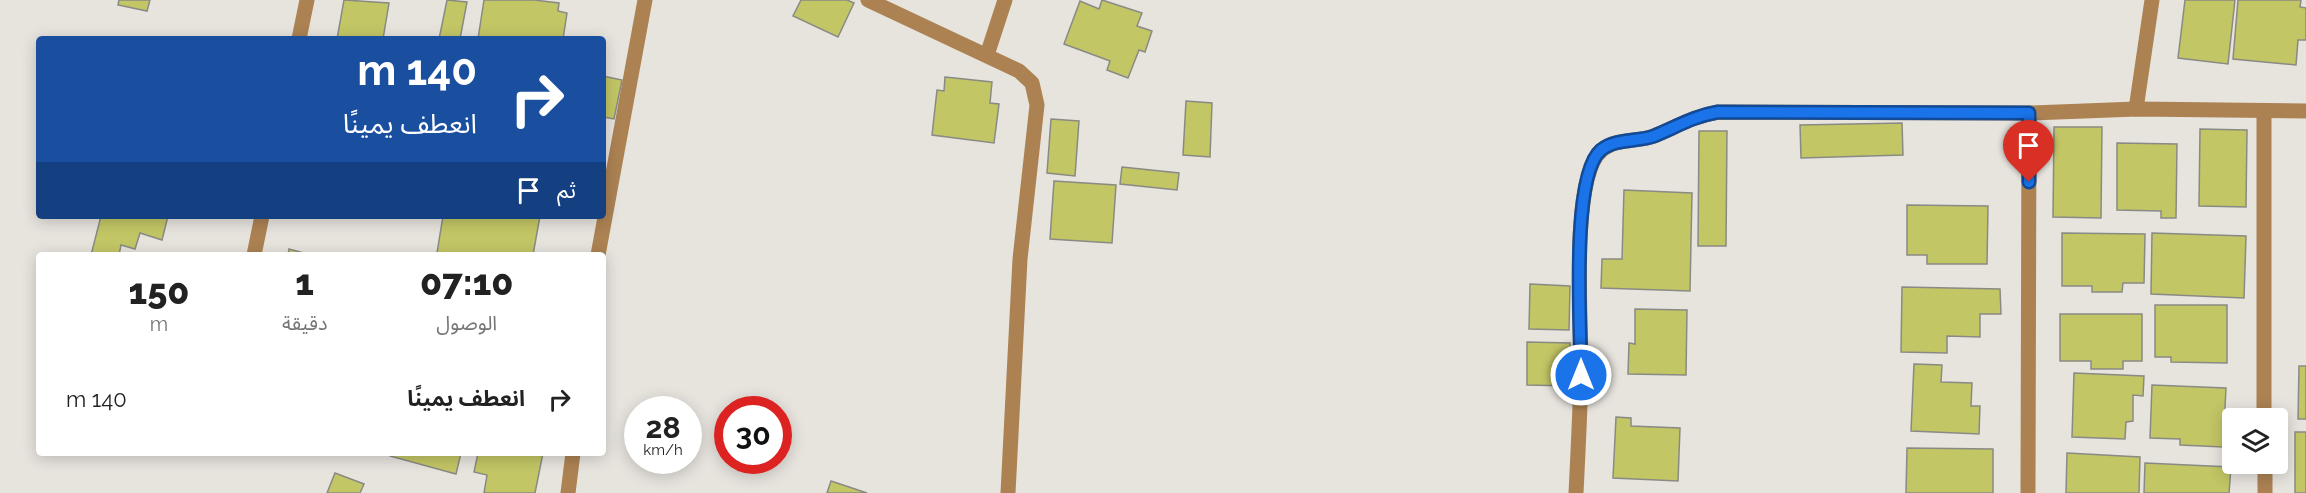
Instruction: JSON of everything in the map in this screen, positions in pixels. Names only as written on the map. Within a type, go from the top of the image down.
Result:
[{"type":"street","points":[[300,36],[307,0]]},
{"type":"street","points":[[606,212],[645,0]]},
{"type":"street","points":[[868,0],[1019,71],[1032,83],[1037,105],[1020,259],[1008,493]]},
{"type":"street","points":[[987,55],[1005,0]]},
{"type":"street","points":[[2136,109],[2152,0]]},
{"type":"street","points":[[1576,493],[1581,375],[1580,226],[1585,186],[1591,165],[1601,150],[1616,143],[1652,136],[1696,116],[1718,112],[2029,113],[2136,109],[2306,111]]},
{"type":"street","points":[[2264,112],[2265,408]]},
{"type":"street","points":[[2028,493],[2029,113]]},
{"type":"street","points":[[255,252],[261,219]]},
{"type":"street","points":[[599,252],[605,219]]},
{"type":"street","points":[[568,493],[573,456]]},
{"type":"street","points":[[2265,474],[2265,493]]},
{"type":"building","points":[[119,0],[150,0],[147,11],[118,5]]},
{"type":"building","points":[[344,0],[389,3],[384,36],[338,36]]},
{"type":"building","points":[[447,0],[467,2],[461,36],[440,36]]},
{"type":"building","points":[[484,0],[534,0],[559,3],[558,11],[567,13],[563,36],[478,36]]},
{"type":"building","points":[[801,0],[847,0],[854,3],[838,37],[793,16]]},
{"type":"building","points":[[1102,0],[1142,13],[1137,26],[1152,31],[1145,52],[1139,50],[1128,78],[1107,70],[1110,61],[1064,44],[1080,1],[1099,9]]},
{"type":"building","points":[[2185,0],[2235,0],[2228,64],[2178,58]]},
{"type":"building","points":[[2238,0],[2301,0],[2300,7],[2306,8],[2306,40],[2298,40],[2296,65],[2233,59]]},
{"type":"building","points":[[606,77],[622,80],[614,119],[606,118]]},
{"type":"building","points":[[945,77],[992,82],[990,103],[999,104],[994,143],[932,135],[937,90],[944,91]]},
{"type":"building","points":[[1186,101],[1212,103],[1210,157],[1183,155]]},
{"type":"building","points":[[1051,119],[1079,121],[1075,176],[1047,173]]},
{"type":"building","points":[[1902,123],[1903,155],[1801,158],[1800,125]]},
{"type":"building","points":[[2054,127],[2102,127],[2101,218],[2053,217]]},
{"type":"building","points":[[2200,129],[2247,130],[2246,207],[2199,206]]},
{"type":"building","points":[[1699,131],[1727,131],[1726,246],[1698,246]]},
{"type":"building","points":[[2117,143],[2177,144],[2176,218],[2161,218],[2161,211],[2117,210]]},
{"type":"building","points":[[1122,167],[1179,173],[1177,190],[1120,184]]},
{"type":"building","points":[[1054,181],[1116,185],[1112,243],[1050,239]]},
{"type":"building","points":[[1624,190],[1692,193],[1690,291],[1601,288],[1602,259],[1622,259]]},
{"type":"building","points":[[1907,205],[1988,206],[1987,264],[1927,264],[1927,255],[1907,255]]},
{"type":"building","points":[[100,219],[167,219],[162,240],[140,233],[135,249],[121,245],[120,252],[92,252]]},
{"type":"building","points":[[443,219],[539,219],[534,252],[437,252]]},
{"type":"building","points":[[2062,233],[2145,234],[2144,283],[2123,283],[2122,292],[2092,292],[2092,286],[2062,286]]},
{"type":"building","points":[[2152,233],[2246,236],[2244,298],[2151,294]]},
{"type":"building","points":[[1530,284],[1570,286],[1569,330],[1529,329]]},
{"type":"building","points":[[1902,287],[2000,289],[2001,314],[1980,314],[1980,337],[1947,336],[1947,353],[1901,352]]},
{"type":"building","points":[[2155,305],[2227,305],[2227,363],[2171,362],[2171,357],[2155,357]]},
{"type":"building","points":[[1635,309],[1687,310],[1686,375],[1628,374],[1629,343],[1635,344]]},
{"type":"building","points":[[2060,314],[2142,314],[2142,361],[2123,361],[2123,369],[2091,369],[2091,361],[2060,361]]},
{"type":"building","points":[[1527,342],[1570,343],[1570,386],[1527,385]]},
{"type":"building","points":[[1914,364],[1942,365],[1941,382],[1972,383],[1971,406],[1980,406],[1979,434],[1911,431]]},
{"type":"building","points":[[2299,366],[2306,366],[2306,419],[2298,419]]},
{"type":"building","points":[[2074,373],[2144,376],[2143,396],[2133,395],[2133,421],[2126,422],[2125,439],[2072,437]]},
{"type":"building","points":[[2152,385],[2226,388],[2225,408],[2222,408],[2222,447],[2180,445],[2180,439],[2150,438]]},
{"type":"building","points":[[1616,417],[1631,418],[1631,426],[1680,428],[1678,481],[1613,478]]},
{"type":"building","points":[[2295,432],[2306,432],[2306,493],[2295,493]]},
{"type":"building","points":[[1907,448],[1993,449],[1993,493],[1906,493]]},
{"type":"building","points":[[2067,453],[2140,457],[2139,493],[2066,493]]},
{"type":"building","points":[[390,456],[460,456],[456,474]]},
{"type":"building","points":[[477,456],[542,456],[535,493],[484,493],[487,475],[474,472]]},
{"type":"building","points":[[2145,463],[2222,467],[2222,474],[2230,474],[2229,493],[2144,493]]},
{"type":"building","points":[[335,473],[364,484],[360,493],[327,493]]},
{"type":"building","points":[[831,481],[867,493],[827,493]]},
{"type":"route","points":[[1581,375],[1580,226],[1585,186],[1591,165],[1601,150],[1616,143],[1652,136],[1696,116],[1718,112],[2029,113],[2029,182]]}]
